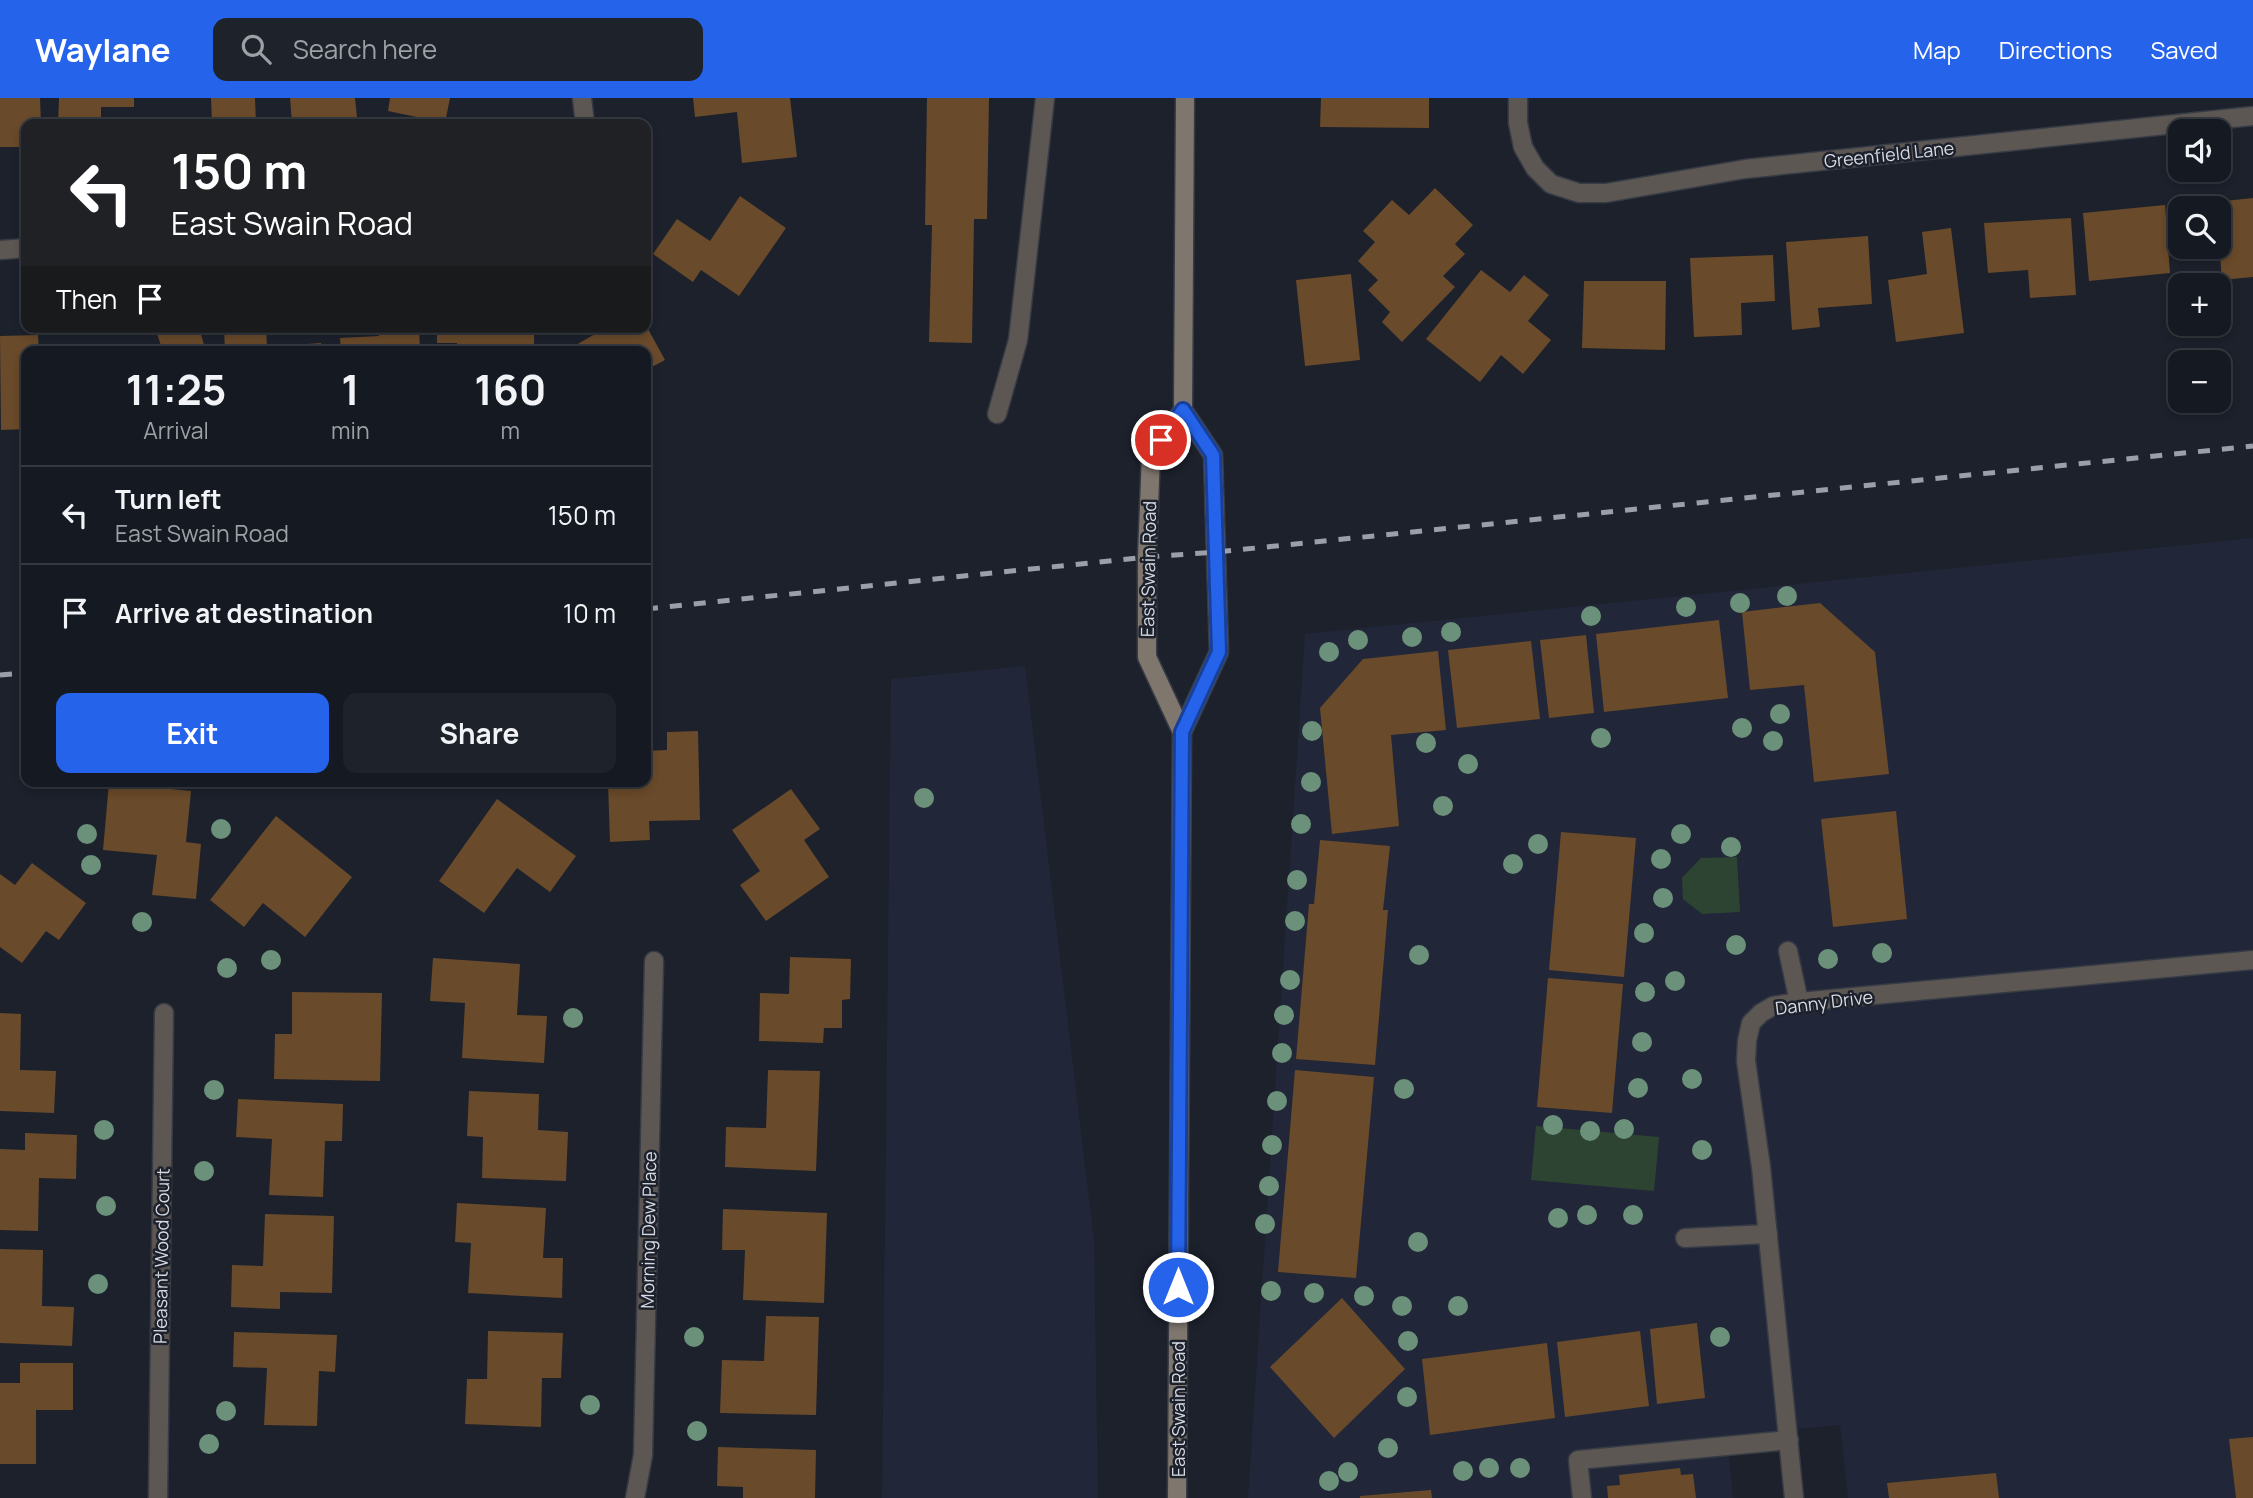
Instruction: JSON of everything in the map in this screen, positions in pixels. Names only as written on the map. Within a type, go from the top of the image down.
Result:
[{"type":"main road","points":[[1183,410],[1185,98]]},
{"type":"main road","name":"East Swain Road","points":[[1177,1498],[1182,732],[1219,652],[1213,455],[1183,410],[1150,455],[1147,557],[1147,657],[1182,732]]},
{"type":"street","points":[[582,98],[584,119]]},
{"type":"street","points":[[997,414],[1017,340],[1045,98]]},
{"type":"street","name":"Greenfield Lane","points":[[1518,98],[1518,123],[1523,147],[1535,168],[1551,184],[1579,193],[1606,193],[1745,169],[2253,116]]},
{"type":"street","points":[[0,250],[21,248]]},
{"type":"street","points":[[1787,951],[1799,1002]]},
{"type":"street","name":"Danny Drive","points":[[1794,1498],[1768,1234],[1746,1060],[1751,1023],[1773,1006],[1799,1002],[2253,960]]},
{"type":"street","name":"Morning Dew Place","points":[[635,1498],[643,1455],[654,961]]},
{"type":"street","name":"Pleasant Wood Court","points":[[158,1498],[164,1013]]},
{"type":"street","points":[[1685,1238],[1768,1234]]},
{"type":"street","points":[[1582,1498],[1578,1460],[1789,1440]]},
{"type":"shaded area","points":[[2253,538],[2253,1498],[1848,1498],[1840,1425],[1727,1436],[1733,1498],[1248,1498],[1305,634]]},
{"type":"shaded area","points":[[1025,666],[1094,1241],[1098,1498],[882,1498],[891,679]]},
{"type":"green space","points":[[1737,857],[1740,912],[1702,914],[1683,899],[1682,878],[1701,858]]},
{"type":"green space","points":[[1536,1126],[1659,1137],[1654,1191],[1531,1180]]},
{"type":"building","points":[[0,98],[40,98],[41,119],[21,119],[21,147],[0,147]]},
{"type":"building","points":[[59,98],[134,98],[134,107],[101,107],[101,119],[58,119]]},
{"type":"building","points":[[211,98],[255,98],[256,119],[212,119]]},
{"type":"building","points":[[290,98],[355,98],[357,117],[292,119]]},
{"type":"building","points":[[390,98],[450,98],[446,119],[426,119],[388,111]]},
{"type":"building","points":[[693,98],[790,98],[797,157],[742,163],[737,112],[695,117]]},
{"type":"building","points":[[927,98],[989,98],[987,219],[974,219],[972,343],[929,342],[932,225],[925,225]]},
{"type":"building","points":[[1321,98],[1429,98],[1429,128],[1320,127]]},
{"type":"building","points":[[1435,188],[1473,225],[1455,244],[1465,254],[1443,276],[1455,287],[1402,342],[1382,322],[1390,312],[1368,290],[1378,280],[1358,261],[1375,242],[1363,231],[1392,200],[1409,215]]},
{"type":"building","points":[[740,196],[786,228],[739,296],[701,270],[693,282],[653,254],[677,219],[710,241]]},
{"type":"building","points":[[2253,198],[2253,277],[2231,279],[2231,273],[2221,273],[2220,259],[2231,259],[2231,200]]},
{"type":"building","points":[[2165,205],[2170,273],[2089,281],[2083,213]]},
{"type":"building","points":[[2071,218],[2076,295],[2030,298],[2028,270],[1988,273],[1984,223]]},
{"type":"building","points":[[1951,228],[1964,333],[1896,342],[1888,280],[1927,274],[1922,232]]},
{"type":"building","points":[[1868,236],[1872,304],[1818,308],[1820,327],[1792,330],[1786,242]]},
{"type":"building","points":[[1773,255],[1775,301],[1741,303],[1742,335],[1694,337],[1690,258]]},
{"type":"building","points":[[1481,270],[1510,292],[1524,275],[1549,295],[1528,321],[1551,340],[1523,374],[1501,355],[1480,382],[1426,339]]},
{"type":"building","points":[[1351,274],[1360,360],[1305,366],[1296,280]]},
{"type":"building","points":[[1584,281],[1666,281],[1665,350],[1582,348]]},
{"type":"building","points":[[157,333],[201,333],[204,346],[161,346]]},
{"type":"building","points":[[224,333],[266,333],[267,346],[225,346]]},
{"type":"building","points":[[379,333],[419,333],[420,346],[341,346],[340,338],[379,336]]},
{"type":"building","points":[[437,333],[534,333],[534,346],[457,346],[457,343],[437,343]]},
{"type":"building","points":[[597,333],[650,333],[665,360],[651,367],[651,346],[574,346]]},
{"type":"building","points":[[38,335],[39,346],[21,346],[21,429],[1,430],[0,336]]},
{"type":"building","points":[[321,343],[321,346],[280,346]]},
{"type":"building","points":[[1820,603],[1875,652],[1889,774],[1814,782],[1804,685],[1750,690],[1742,612]]},
{"type":"building","points":[[1719,620],[1728,698],[1604,712],[1596,634]]},
{"type":"building","points":[[1586,635],[1594,713],[1549,718],[1540,640]]},
{"type":"building","points":[[1531,641],[1540,719],[1457,728],[1448,650]]},
{"type":"building","points":[[1438,651],[1446,730],[1391,735],[1399,826],[1332,834],[1320,708],[1363,659]]},
{"type":"building","points":[[698,731],[700,820],[649,821],[650,840],[610,842],[608,787],[651,787],[651,751],[667,750],[667,732]]},
{"type":"building","points":[[109,787],[191,791],[186,842],[201,844],[196,899],[152,895],[157,855],[103,850]]},
{"type":"building","points":[[791,789],[820,829],[804,840],[829,877],[766,921],[740,885],[760,871],[732,830]]},
{"type":"building","points":[[497,799],[576,856],[550,892],[517,868],[484,913],[439,881]]},
{"type":"building","points":[[1896,811],[1907,919],[1833,927],[1821,819]]},
{"type":"building","points":[[276,816],[352,877],[305,937],[263,903],[244,927],[210,900]]},
{"type":"building","points":[[1561,832],[1636,838],[1624,977],[1549,970]]},
{"type":"building","points":[[1320,840],[1390,846],[1383,910],[1388,910],[1375,1065],[1296,1059],[1309,904],[1314,904]]},
{"type":"building","points":[[32,863],[86,903],[59,940],[46,931],[22,963],[0,947],[0,874],[15,885]]},
{"type":"building","points":[[790,957],[851,959],[850,999],[842,1000],[842,1028],[824,1028],[823,1043],[759,1041],[760,993],[789,994]]},
{"type":"building","points":[[433,958],[520,964],[517,1015],[547,1016],[544,1063],[462,1058],[465,1003],[430,1001]]},
{"type":"building","points":[[1548,978],[1623,984],[1612,1113],[1537,1107]]},
{"type":"building","points":[[292,992],[382,993],[380,1081],[274,1079],[275,1034],[292,1034]]},
{"type":"building","points":[[0,1013],[21,1014],[20,1070],[56,1071],[54,1113],[0,1111]]},
{"type":"building","points":[[768,1070],[820,1071],[816,1171],[725,1167],[726,1127],[766,1128]]},
{"type":"building","points":[[1295,1070],[1374,1077],[1356,1278],[1278,1272]]},
{"type":"building","points":[[469,1091],[539,1094],[538,1130],[568,1132],[566,1181],[482,1178],[483,1137],[467,1136]]},
{"type":"building","points":[[238,1099],[343,1104],[342,1141],[325,1141],[323,1197],[269,1195],[272,1139],[236,1137]]},
{"type":"building","points":[[25,1133],[77,1135],[76,1179],[39,1178],[38,1231],[0,1230],[0,1149],[25,1150]]},
{"type":"building","points":[[457,1203],[546,1208],[543,1258],[563,1258],[562,1298],[468,1293],[471,1243],[455,1242]]},
{"type":"building","points":[[723,1209],[827,1213],[824,1303],[743,1300],[745,1250],[722,1250]]},
{"type":"building","points":[[265,1214],[334,1216],[332,1293],[280,1292],[280,1309],[231,1307],[232,1265],[263,1266]]},
{"type":"building","points":[[0,1249],[43,1250],[42,1306],[74,1307],[72,1346],[0,1343]]},
{"type":"building","points":[[1342,1298],[1405,1369],[1334,1438],[1270,1367]]},
{"type":"building","points":[[766,1316],[819,1317],[816,1415],[720,1413],[722,1360],[764,1361]]},
{"type":"building","points":[[1697,1323],[1705,1398],[1657,1404],[1650,1329]]},
{"type":"building","points":[[488,1331],[563,1333],[561,1378],[542,1378],[541,1427],[465,1424],[467,1379],[487,1379]]},
{"type":"building","points":[[1640,1331],[1649,1406],[1565,1417],[1557,1342]]},
{"type":"building","points":[[234,1332],[337,1335],[335,1372],[319,1371],[317,1426],[264,1425],[267,1368],[233,1367]]},
{"type":"building","points":[[1547,1343],[1555,1418],[1430,1435],[1422,1359]]},
{"type":"building","points":[[20,1363],[73,1363],[73,1410],[36,1410],[36,1464],[0,1464],[0,1383],[20,1383]]},
{"type":"building","points":[[2253,1437],[2253,1498],[2236,1498],[2229,1439]]},
{"type":"building","points":[[718,1447],[816,1450],[815,1498],[743,1498],[743,1487],[717,1486]]},
{"type":"building","points":[[1680,1468],[1681,1475],[1693,1474],[1696,1498],[1608,1498],[1607,1486],[1620,1485],[1619,1475]]},
{"type":"building","points":[[1996,1473],[1999,1498],[1889,1498],[1887,1483]]},
{"type":"building","points":[[1431,1490],[1432,1498],[1360,1498],[1360,1496]]},
{"type":"railway","points":[[651,608],[2253,446]]},
{"type":"railway","points":[[0,675],[21,673]]},
{"type":"route","points":[[1161,440],[1183,410],[1213,455],[1217,552],[1219,652],[1182,732],[1178,1287]]}]
